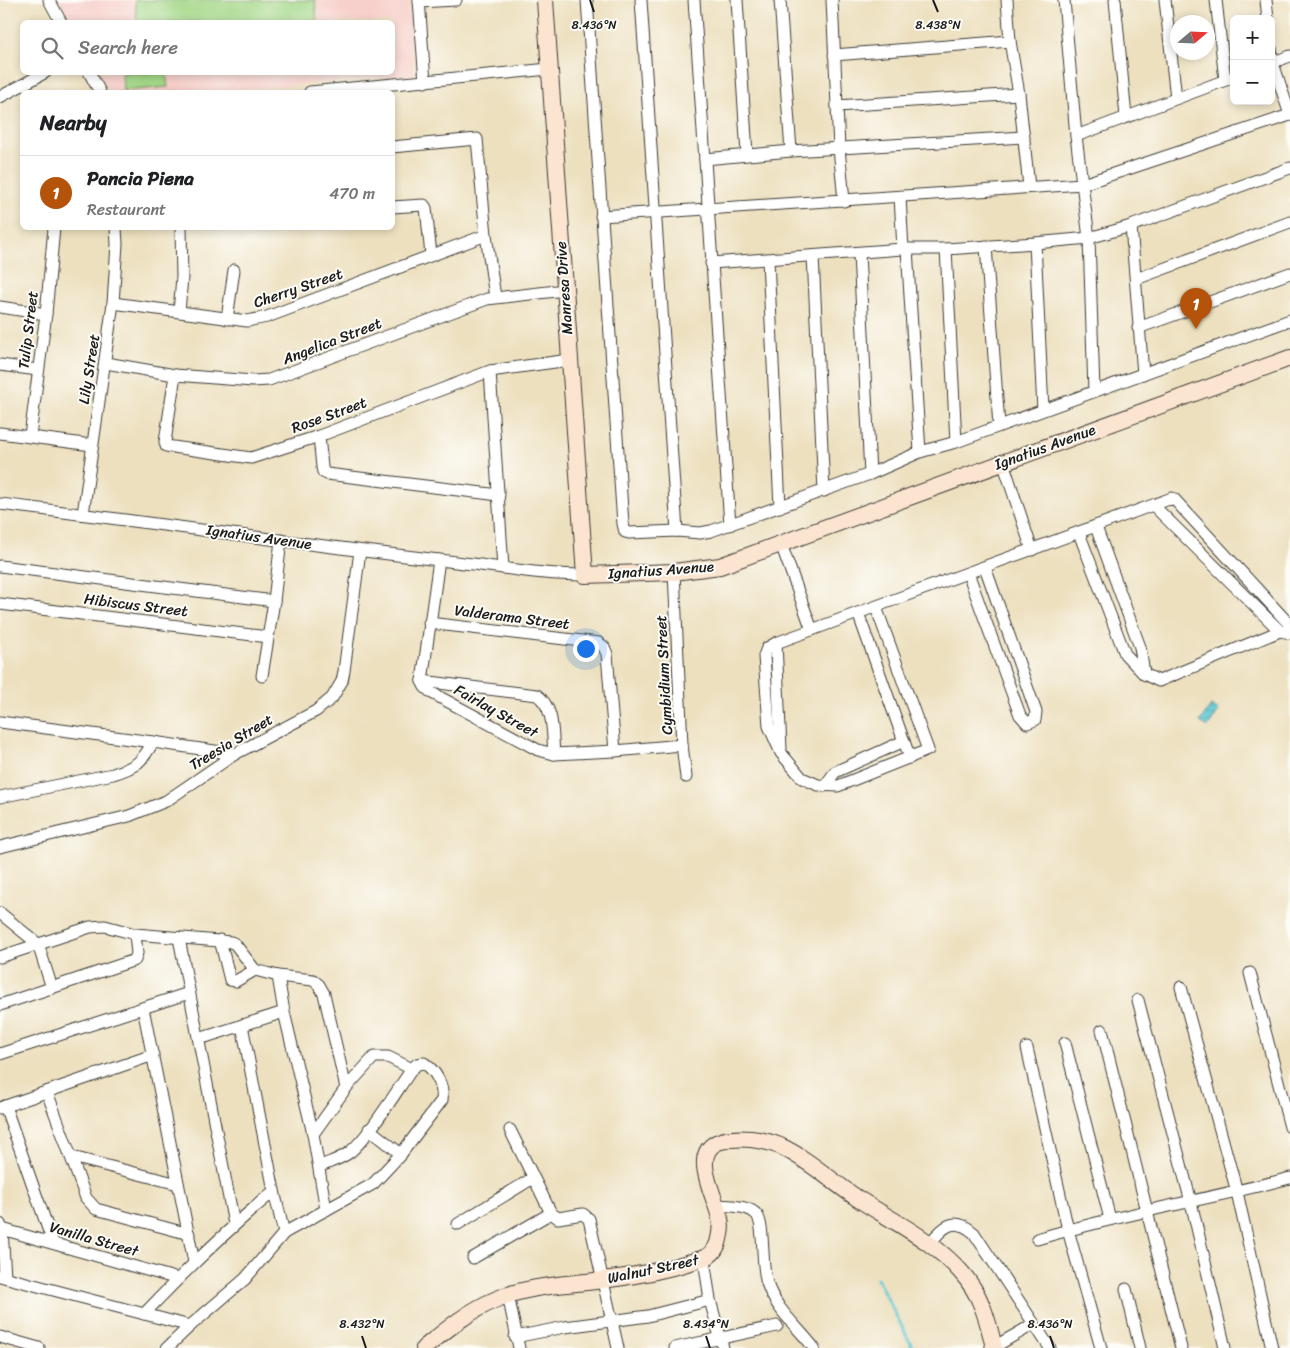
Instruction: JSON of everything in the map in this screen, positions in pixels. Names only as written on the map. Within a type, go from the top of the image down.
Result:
[{"type":"street","points":[[49,0],[60,20]]},
{"type":"street","points":[[425,82],[419,1],[456,0]]},
{"type":"street","name":"Manresa Drive","points":[[545,0],[585,575]]},
{"type":"street","points":[[587,0],[624,528],[629,533],[711,532],[870,474],[920,452],[956,442],[1290,320]]},
{"type":"street","points":[[641,0],[677,531]]},
{"type":"street","points":[[694,0],[730,525]]},
{"type":"street","points":[[737,0],[747,154]]},
{"type":"street","points":[[780,0],[791,151]]},
{"type":"street","points":[[832,0],[839,148],[844,201]]},
{"type":"street","points":[[1007,0],[1010,41],[1019,94],[1029,188]]},
{"type":"street","points":[[1064,0],[1076,136],[1089,238],[1094,391]]},
{"type":"street","points":[[1115,0],[1126,117]]},
{"type":"street","points":[[1165,0],[1176,98]]},
{"type":"street","points":[[1076,136],[1230,78],[1216,0]]},
{"type":"street","points":[[1266,0],[1268,15]]},
{"type":"street","points":[[834,55],[1010,41]]},
{"type":"street","points":[[1275,62],[1290,56]]},
{"type":"street","points":[[333,90],[549,69]]},
{"type":"street","points":[[601,216],[1083,184],[1290,115],[1275,72]]},
{"type":"street","points":[[28,88],[43,75]]},
{"type":"street","points":[[91,75],[99,90]]},
{"type":"street","points":[[0,97],[20,91]]},
{"type":"street","points":[[837,106],[1019,94]]},
{"type":"street","points":[[705,159],[747,154],[1024,137]]},
{"type":"street","points":[[395,148],[477,139],[486,235],[495,297]]},
{"type":"street","points":[[711,263],[905,249],[946,249],[1089,238],[1131,226],[1290,168]]},
{"type":"street","points":[[900,197],[920,452]]},
{"type":"street","points":[[395,207],[424,205],[426,208],[431,255]]},
{"type":"street","points":[[1136,279],[1290,222]]},
{"type":"street","points":[[1131,226],[1143,374]]},
{"type":"street","name":"Tulip Street","points":[[30,436],[46,314],[54,230]]},
{"type":"street","name":"Lily Street","points":[[83,514],[106,363],[113,303],[116,230]]},
{"type":"street","points":[[179,312],[182,277],[181,230]]},
{"type":"street","name":"Cherry Street","points":[[113,303],[248,321],[267,317],[486,235]]},
{"type":"street","points":[[1035,243],[1043,410]]},
{"type":"street","points":[[986,246],[999,426]]},
{"type":"street","points":[[946,249],[956,442]]},
{"type":"street","points":[[860,253],[870,474]]},
{"type":"street","points":[[813,256],[824,490]]},
{"type":"street","points":[[768,260],[780,507]]},
{"type":"street","points":[[227,319],[234,270]]},
{"type":"street","points":[[1138,328],[1290,273]]},
{"type":"street","name":"Angelica Street","points":[[106,363],[175,374],[253,381],[269,380],[495,297],[564,290]]},
{"type":"street","points":[[0,307],[46,314]]},
{"type":"street","name":"Ignatius Avenue","points":[[0,504],[553,575],[674,572],[720,566],[1290,358]]},
{"type":"street","name":"Rose Street","points":[[175,374],[166,446],[250,464],[490,371],[569,360]]},
{"type":"street","points":[[0,365],[38,370]]},
{"type":"street","points":[[490,371],[503,568]]},
{"type":"street","points":[[0,433],[92,445]]},
{"type":"street","points":[[319,436],[320,462],[323,472],[327,474],[499,495]]},
{"type":"street","points":[[1003,462],[1032,550]]},
{"type":"street","points":[[876,607],[928,750],[838,786],[818,785],[802,778],[781,753],[769,726],[764,656],[767,648],[776,643],[1174,499],[1286,630]]},
{"type":"street","points":[[1154,506],[1286,630]]},
{"type":"street","points":[[1096,527],[1140,647],[1144,674]]},
{"type":"street","points":[[1079,533],[1125,654],[1144,674],[1159,681],[1286,630]]},
{"type":"street","points":[[262,676],[281,540]]},
{"type":"street","points":[[780,544],[812,630]]},
{"type":"street","name":"Treesia Street","points":[[0,847],[129,816],[153,808],[235,754],[316,711],[332,698],[342,681],[344,671],[360,551]]},
{"type":"street","points":[[439,560],[422,681],[536,695],[543,700],[550,710],[554,754]]},
{"type":"street","points":[[0,566],[274,600]]},
{"type":"street","points":[[968,573],[1020,714],[1027,723],[1035,720],[1036,712],[985,567]]},
{"type":"street","name":"Cymbidium Street","points":[[674,572],[682,745],[686,778]]},
{"type":"street","name":"Hibiscus Street","points":[[0,604],[268,637]]},
{"type":"street","points":[[858,613],[910,758]]},
{"type":"street","name":"Valderama Street","points":[[429,623],[599,643],[604,646],[607,654],[615,751]]},
{"type":"street","name":"Fairlay Street","points":[[422,681],[425,687],[432,693],[538,750],[554,754],[682,745]]},
{"type":"street","points":[[0,722],[235,754]]},
{"type":"street","points":[[825,786],[835,772],[904,741]]},
{"type":"street","points":[[0,797],[113,774],[127,769],[138,764],[144,758],[153,742]]},
{"type":"street","points":[[0,913],[38,944],[52,988]]},
{"type":"street","points":[[0,957],[96,926],[105,926],[135,934],[220,940],[235,944],[255,970],[278,976],[313,980],[319,985],[324,994],[346,1088]]},
{"type":"street","points":[[0,1005],[135,960],[137,953],[135,934]]},
{"type":"street","points":[[179,938],[234,1224]]},
{"type":"street","points":[[220,940],[230,980],[236,981],[255,970]]},
{"type":"street","points":[[1250,973],[1290,1127]]},
{"type":"street","points":[[278,976],[284,1012],[313,1134],[326,1210]]},
{"type":"street","points":[[1180,986],[1237,1192],[1272,1348]]},
{"type":"street","points":[[0,1054],[189,993]]},
{"type":"street","points":[[1138,1000],[1191,1202],[1226,1348]]},
{"type":"street","points":[[143,1008],[194,1262]]},
{"type":"street","points":[[199,1039],[284,1012]]},
{"type":"street","points":[[242,1025],[284,1233]]},
{"type":"street","points":[[1102,1030],[1180,1348]]},
{"type":"street","points":[[1065,1043],[1110,1219]]},
{"type":"street","points":[[1027,1048],[1068,1230],[1101,1348]]},
{"type":"street","points":[[53,1243],[3,1107],[153,1055]]},
{"type":"street","points":[[313,1134],[346,1088],[374,1057],[388,1057],[412,1069]]},
{"type":"street","points":[[166,1348],[245,1279],[284,1233],[368,1188],[401,1154],[442,1100],[440,1085],[431,1067],[420,1063],[412,1069],[369,1130],[351,1151],[318,1167]]},
{"type":"street","points":[[47,1092],[86,1198],[92,1206],[96,1209],[189,1234]]},
{"type":"street","points":[[369,1130],[401,1154]]},
{"type":"street","points":[[510,1130],[551,1213],[558,1218],[582,1214],[587,1215],[591,1225],[618,1348]]},
{"type":"street","name":"Walnut Street","points":[[424,1348],[478,1307],[508,1295],[663,1269],[704,1259],[717,1246],[721,1231],[717,1205],[710,1189],[704,1161],[708,1149],[720,1142],[740,1138],[766,1141],[798,1156],[928,1244]]},
{"type":"street","points":[[72,1157],[178,1184]]},
{"type":"street","points":[[458,1224],[534,1178]]},
{"type":"street","points":[[1037,1239],[1147,1210],[1237,1192],[1290,1178]]},
{"type":"street","points":[[144,1314],[234,1224],[274,1191]]},
{"type":"street","points":[[717,1205],[748,1209],[757,1215],[761,1227],[763,1266],[770,1291],[791,1322],[814,1348]]},
{"type":"street","points":[[473,1258],[551,1213]]},
{"type":"street","points":[[1034,1324],[994,1348],[988,1319],[975,1291],[962,1272],[928,1244],[940,1230],[953,1224],[965,1225],[974,1233],[1050,1348]]},
{"type":"street","points":[[1,1227],[3,1277],[190,1326]]},
{"type":"street","name":"Vanilla Street","points":[[1,1227],[178,1279]]},
{"type":"street","points":[[704,1259],[710,1300],[722,1344]]},
{"type":"street","points":[[1126,1289],[1140,1348]]},
{"type":"street","points":[[508,1295],[517,1343],[565,1327],[648,1316],[710,1300]]},
{"type":"street","points":[[675,1348],[722,1344],[778,1326]]},
{"type":"street","points":[[0,1337],[39,1348]]},
{"type":"shaded area","points":[[58,0],[409,0],[414,75],[233,90],[108,90],[99,75],[395,75],[395,20],[69,20]]},
{"type":"green space","points":[[135,0],[315,0],[317,20],[137,20]]},
{"type":"green space","points":[[122,75],[166,75],[168,87],[123,90]]},
{"type":"water","points":[[1211,706],[1219,711],[1208,727],[1200,722]]},
{"type":"waterway","points":[[877,1279],[913,1348]]},
{"type":"place","name":"Pancia Piena","points":[[1196,329]]}]
